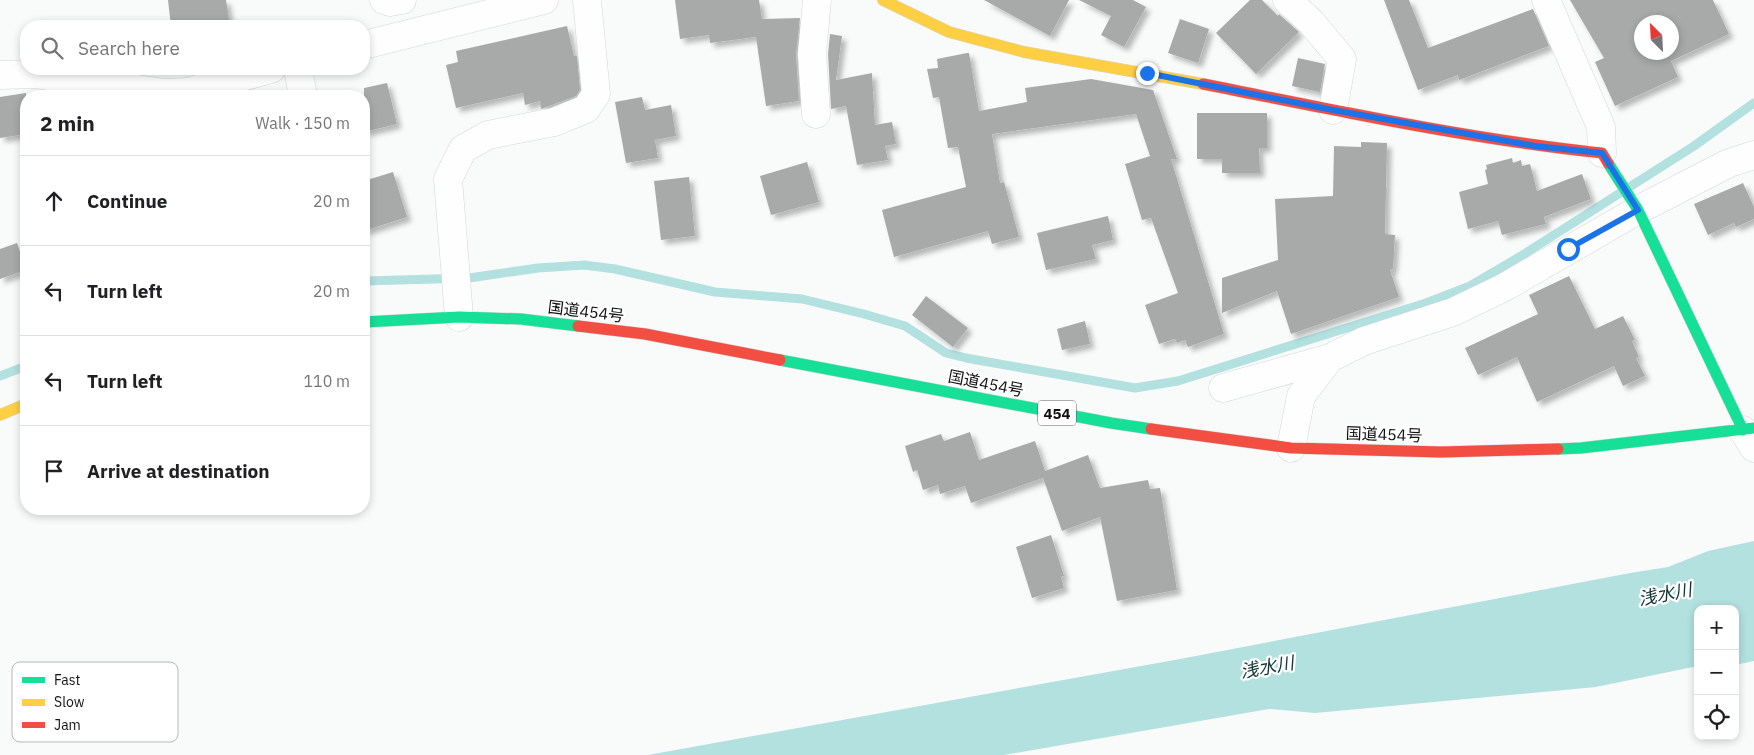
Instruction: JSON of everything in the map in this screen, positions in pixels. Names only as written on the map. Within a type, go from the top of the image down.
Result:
[{"type":"main road","points":[[883,0],[949,32],[1024,52],[1147,73],[1333,110],[1535,146],[1602,153],[1638,210],[1750,435]]},
{"type":"main road","name":"国道454号","points":[[370,322],[459,316],[522,319],[645,334],[1111,423],[1291,448],[1441,452],[1581,448],[1750,435]]},
{"type":"main road","points":[[0,415],[20,407]]},
{"type":"street","points":[[384,0],[390,2],[402,0]]},
{"type":"street","points":[[370,44],[544,0]]},
{"type":"street","points":[[459,316],[448,179],[463,149],[488,135],[554,122],[586,109],[596,94],[587,0]]},
{"type":"street","points":[[816,114],[812,54],[817,0]]},
{"type":"street","points":[[1287,0],[1311,22],[1342,59],[1333,110]]},
{"type":"street","points":[[1546,0],[1601,127],[1602,153]]},
{"type":"street","points":[[0,75],[20,74]]},
{"type":"street","points":[[41,75],[144,90]]},
{"type":"street","points":[[194,90],[250,75]]},
{"type":"street","points":[[299,75],[302,90]]},
{"type":"street","points":[[1223,388],[1330,358],[1364,341],[1453,312],[1504,288],[1638,210],[1729,164],[1754,155]]},
{"type":"street","points":[[1291,448],[1301,396],[1330,358]]},
{"type":"water","name":"浅水川","points":[[1754,541],[1754,661],[1739,664],[1739,605],[1694,605],[1694,667],[1596,687],[1315,713],[1269,709],[1004,755],[648,755],[1180,659],[1668,567],[1708,551]]},
{"type":"building","points":[[168,0],[226,0],[229,20],[170,20]]},
{"type":"building","points":[[675,0],[759,0],[762,19],[800,18],[796,55],[799,101],[766,106],[756,37],[710,43],[709,35],[680,39]]},
{"type":"building","points":[[984,0],[1069,0],[1050,36]]},
{"type":"building","points":[[1079,0],[1133,0],[1146,7],[1124,47],[1101,35],[1111,16]]},
{"type":"building","points":[[1250,0],[1262,0],[1278,16],[1279,14],[1299,32],[1256,74],[1216,33]]},
{"type":"building","points":[[1384,0],[1409,0],[1428,48],[1533,9],[1549,46],[1459,80],[1458,75],[1418,90]]},
{"type":"building","points":[[1570,0],[1713,0],[1729,34],[1679,57],[1679,15],[1634,15],[1634,60],[1673,60],[1671,61],[1678,77],[1615,106],[1595,62],[1604,58]]},
{"type":"building","points":[[1180,19],[1209,29],[1198,63],[1168,53]]},
{"type":"building","points":[[567,26],[574,56],[577,56],[580,90],[576,96],[541,109],[540,101],[525,105],[523,93],[456,108],[446,65],[458,62],[456,51]]},
{"type":"building","points":[[830,34],[842,36],[836,80],[872,73],[875,125],[892,122],[896,144],[885,146],[888,160],[857,165],[846,106],[831,109],[828,54]]},
{"type":"building","points":[[969,53],[979,111],[1027,102],[1025,88],[1091,79],[1153,90],[1177,159],[1171,159],[1224,334],[1188,347],[1185,340],[1177,343],[1175,339],[1159,344],[1145,305],[1178,293],[1151,218],[1142,220],[1125,164],[1150,156],[1136,114],[992,134],[1000,183],[1004,182],[1019,237],[992,244],[988,231],[894,257],[882,210],[966,187],[958,147],[948,148],[939,97],[933,98],[927,69],[938,68],[937,59]]},
{"type":"building","points":[[1298,58],[1325,64],[1320,92],[1292,86]]},
{"type":"building","points":[[387,83],[397,124],[370,131],[370,90],[364,90],[364,88]]},
{"type":"building","points":[[20,94],[20,135],[0,138],[0,97]]},
{"type":"building","points":[[642,97],[645,110],[671,105],[676,136],[655,140],[658,158],[626,163],[615,102]]},
{"type":"building","points":[[1197,113],[1267,113],[1267,148],[1259,148],[1260,173],[1222,173],[1222,159],[1197,159]]},
{"type":"building","points":[[1361,142],[1387,143],[1385,234],[1395,235],[1393,269],[1390,270],[1399,297],[1291,334],[1277,291],[1222,313],[1222,278],[1278,260],[1275,199],[1333,196],[1334,146],[1361,147]]},
{"type":"building","points":[[1512,158],[1513,163],[1521,160],[1522,166],[1530,164],[1537,191],[1582,174],[1591,199],[1544,217],[1546,224],[1502,235],[1498,221],[1468,229],[1459,192],[1488,184],[1485,170],[1487,169],[1486,165]]},
{"type":"building","points":[[807,162],[819,202],[771,215],[760,176]]},
{"type":"building","points":[[393,172],[407,217],[370,229],[370,179]]},
{"type":"building","points":[[689,177],[695,236],[661,240],[654,181]]},
{"type":"building","points":[[1743,183],[1754,207],[1754,219],[1736,227],[1734,223],[1708,235],[1694,204]]},
{"type":"building","points":[[1108,216],[1113,240],[1092,245],[1096,259],[1046,270],[1037,233]]},
{"type":"building","points":[[17,243],[20,252],[20,272],[0,279],[0,249]]},
{"type":"building","points":[[1569,276],[1595,329],[1623,316],[1635,340],[1632,341],[1639,357],[1636,358],[1645,376],[1623,386],[1614,366],[1537,402],[1517,357],[1478,375],[1465,348],[1538,314],[1529,295]]},
{"type":"building","points":[[926,296],[968,328],[953,347],[912,315]]},
{"type":"building","points":[[1085,321],[1090,344],[1062,350],[1057,329]]},
{"type":"building","points":[[970,432],[979,460],[1035,441],[1045,471],[1088,455],[1100,488],[1148,480],[1150,489],[1160,488],[1177,590],[1117,601],[1100,517],[1062,531],[1043,478],[971,503],[965,486],[940,494],[938,485],[923,490],[917,470],[913,472],[905,446],[941,434],[944,441]]},
{"type":"building","points":[[1051,535],[1064,576],[1061,577],[1064,588],[1032,598],[1016,547]]},
{"type":"waterway","points":[[370,281],[469,278],[538,268],[584,265],[615,269],[715,292],[802,299],[905,326],[946,353],[1135,388],[1178,381],[1426,303],[1470,286],[1521,256],[1694,146],[1754,103]]},
{"type":"waterway","points":[[0,376],[20,368]]},
{"type":"traffic: fast","points":[[1608,163],[1638,210],[1743,430]]},
{"type":"traffic: fast","points":[[370,322],[459,317],[521,319],[578,326]]},
{"type":"traffic: fast","points":[[780,360],[1151,429]]},
{"type":"traffic: fast","points":[[1558,449],[1754,428]]},
{"type":"traffic: slow","points":[[883,0],[949,32],[1024,52],[1203,84]]},
{"type":"traffic: slow","points":[[0,415],[20,407]]},
{"type":"traffic: jam","points":[[1203,84],[1452,132],[1602,153],[1608,163]]},
{"type":"traffic: jam","points":[[578,326],[645,334],[780,360]]},
{"type":"traffic: jam","points":[[1151,429],[1291,448],[1441,452],[1558,449]]},
{"type":"route","points":[[1147,73],[1333,110],[1535,146],[1602,153],[1638,210],[1568,249]]}]
